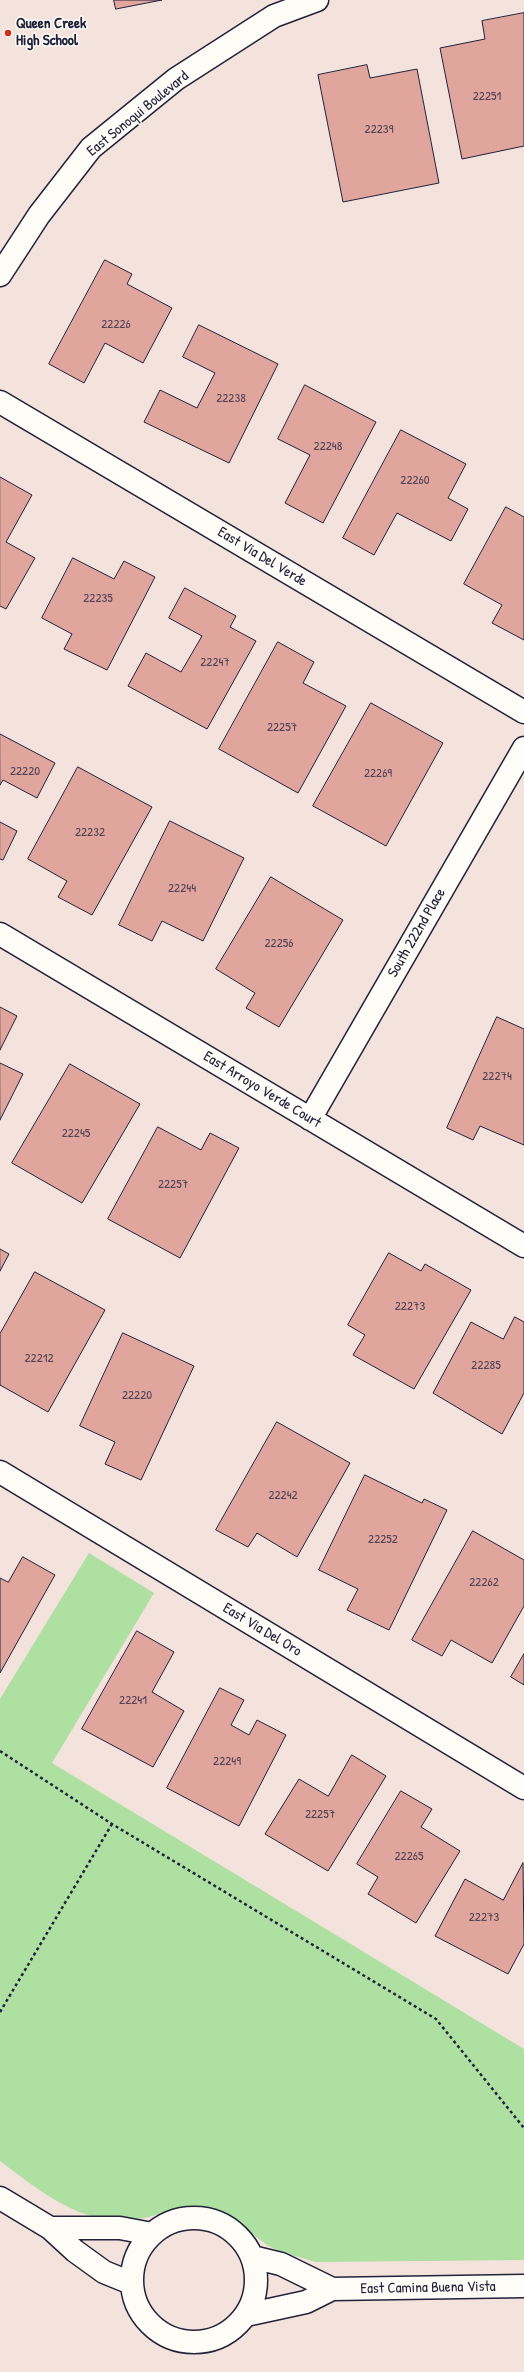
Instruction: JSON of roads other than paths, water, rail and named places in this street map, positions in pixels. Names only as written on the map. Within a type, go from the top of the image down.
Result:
[{"type":"street","name":"East Sonoqui Boulevard","points":[[0,275],[39,215],[91,148],[176,79],[274,16],[317,0]]},
{"type":"street","name":"East Via Del Verde","points":[[0,402],[524,712]]},
{"type":"street","name":"South 222nd Place","points":[[310,1119],[524,748]]},
{"type":"street","name":"East Arroyo Verde Court","points":[[0,934],[524,1246]]},
{"type":"street","name":"East Via Del Oro","points":[[0,1472],[524,1788]]},
{"type":"street","points":[[0,2198],[50,2228],[75,2251],[104,2272],[132,2283]]},
{"type":"street","points":[[188,2218],[208,2220],[227,2227],[242,2240],[252,2257],[256,2272],[256,2286],[253,2301],[246,2315],[232,2329],[216,2338],[196,2342],[177,2340],[160,2332],[145,2319],[136,2302],[132,2283],[133,2265],[141,2248],[152,2234],[169,2223],[188,2218]]},
{"type":"street","points":[[50,2228],[120,2228],[152,2234]]},
{"type":"street","name":"East Camina Buena Vista","points":[[252,2257],[281,2264],[332,2289]]},
{"type":"street","name":"East Camina Buena Vista","points":[[246,2315],[306,2302],[332,2289],[524,2286]]},
{"type":"place","name":"Queen Creek High School","points":[[8,33]]}]
